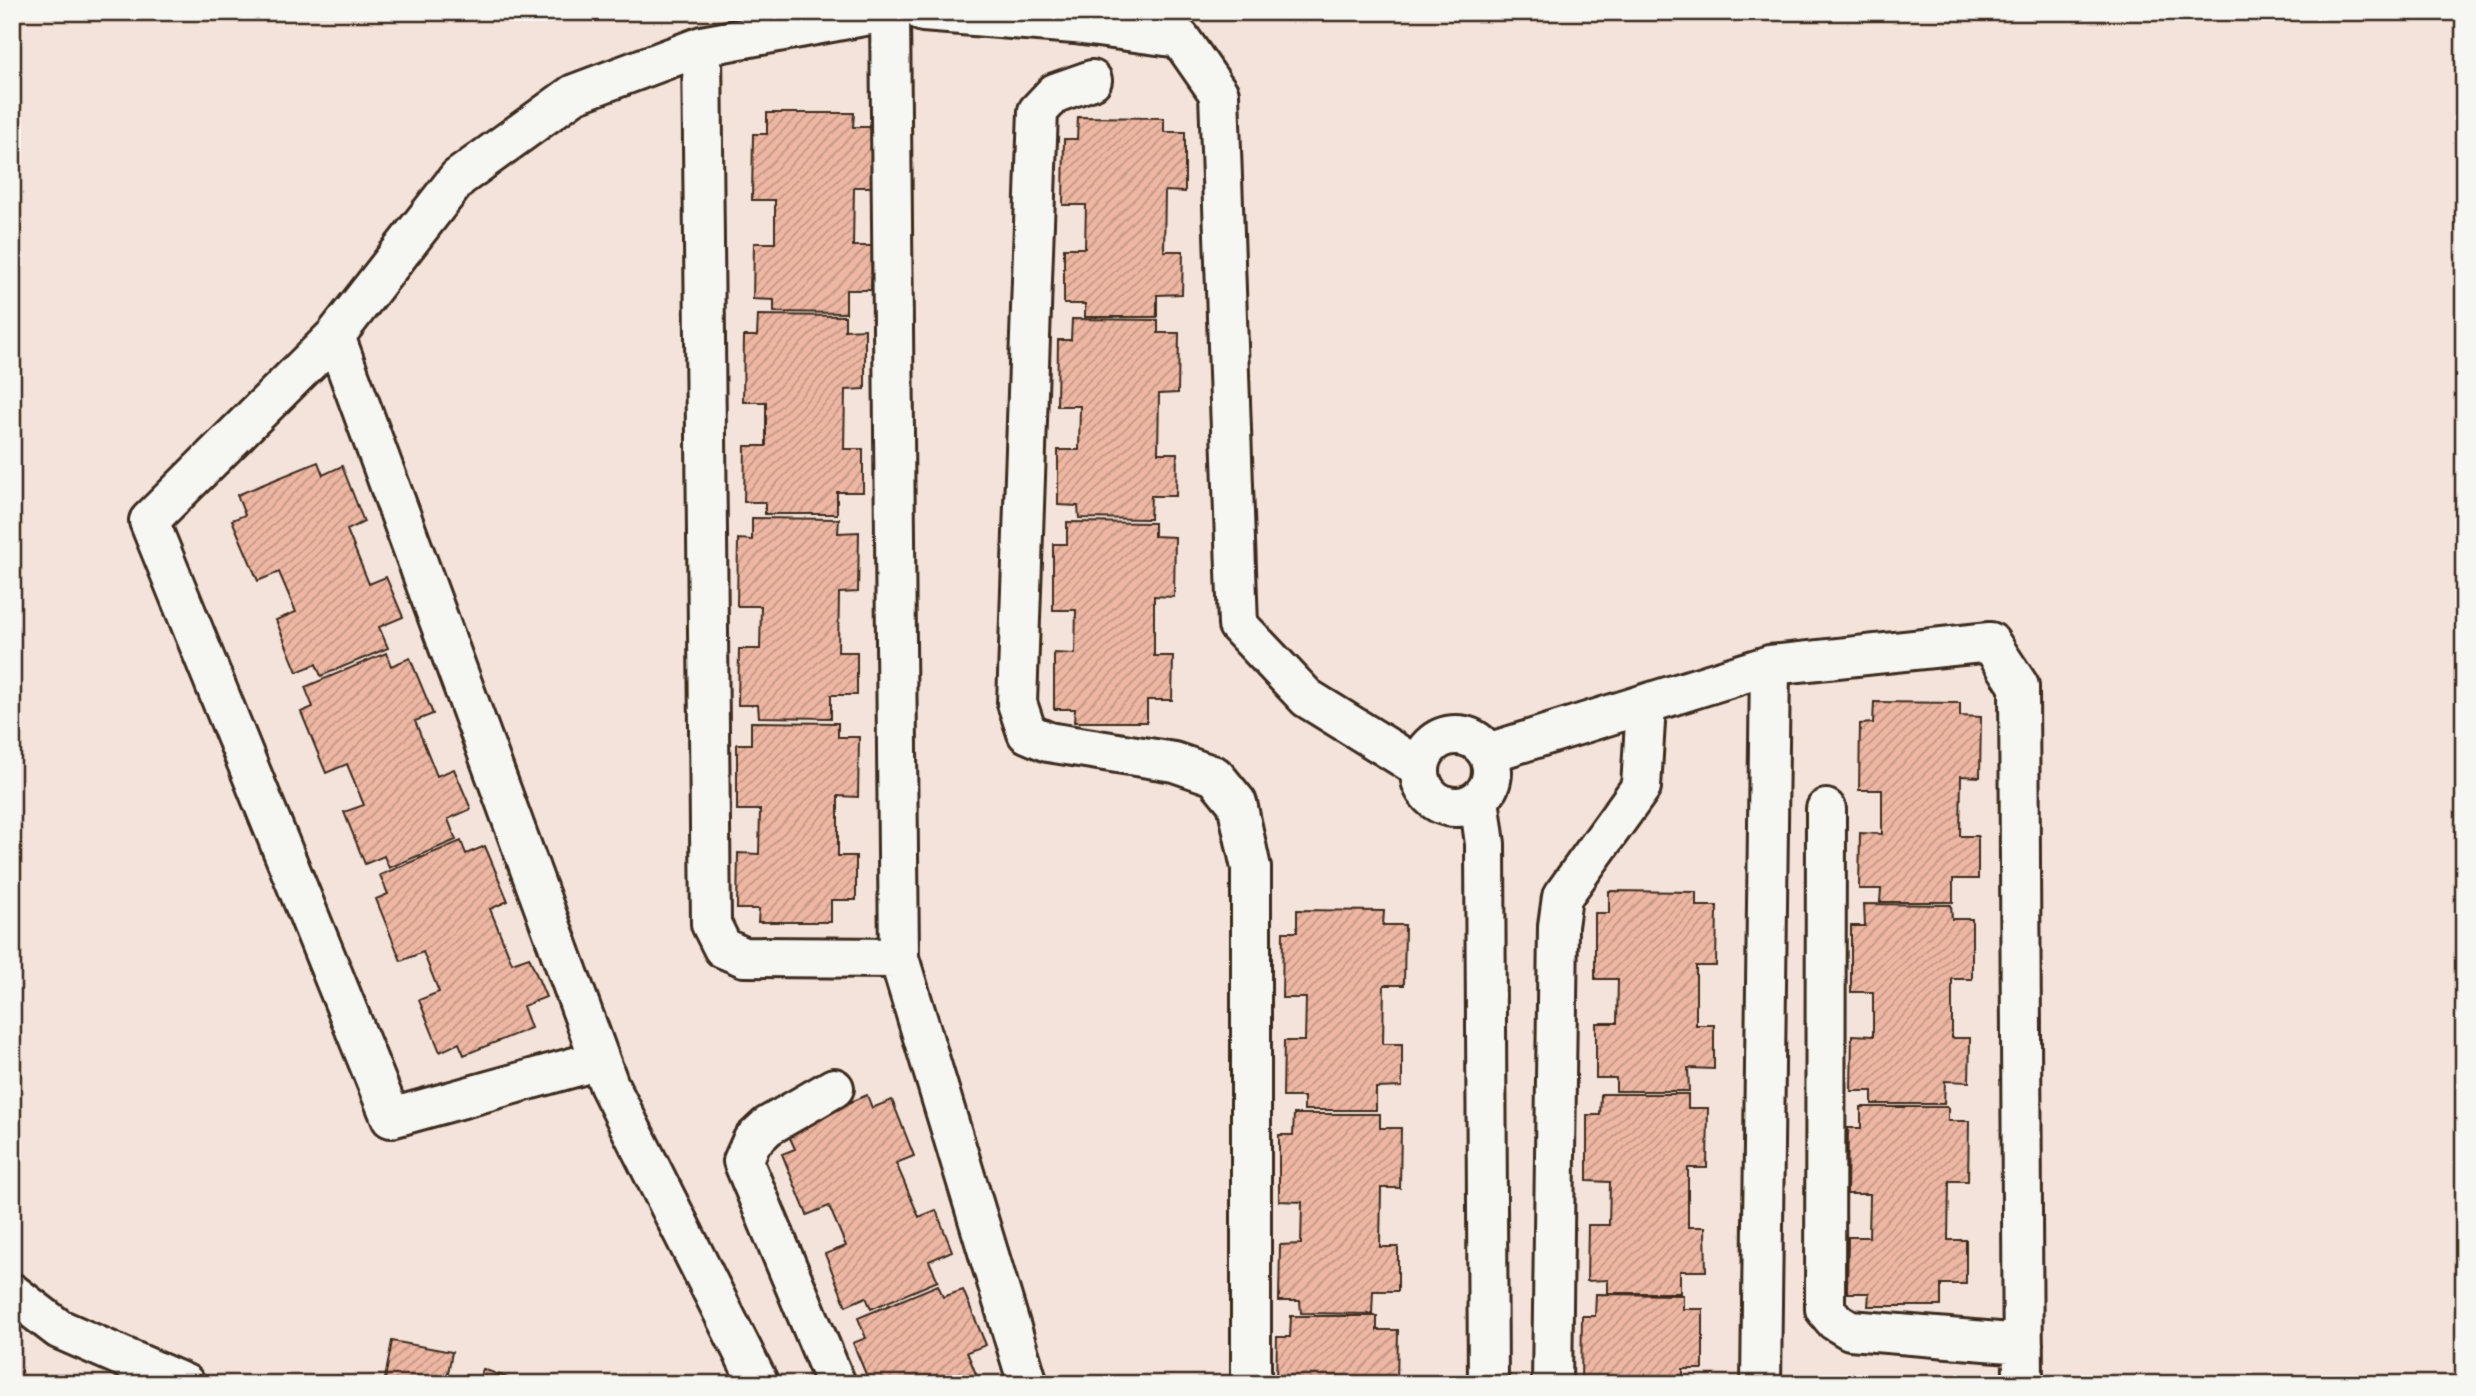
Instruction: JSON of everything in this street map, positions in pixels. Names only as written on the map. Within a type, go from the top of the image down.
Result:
[{"type":"street","points":[[600,1060],[390,1118],[149,521],[335,337],[458,178],[574,94],[702,46],[887,12],[899,958],[1028,1384]]},
{"type":"street","points":[[923,12],[1075,24],[1180,38],[1219,94],[1238,625],[1307,698],[1420,768]]},
{"type":"street","points":[[702,46],[711,924],[723,948],[744,957],[899,958]]},
{"type":"street","points":[[1092,80],[1055,93],[1038,111],[1017,703],[1027,733],[1048,742],[1174,762],[1215,776],[1237,803],[1251,869],[1251,1384]]},
{"type":"street","points":[[335,337],[609,1085],[759,1384]]},
{"type":"street","points":[[1488,754],[1770,665],[1990,642],[2019,686],[2023,1384]]},
{"type":"street","points":[[1762,1384],[1770,665]]},
{"type":"street","points":[[1552,1384],[1560,906],[1562,897],[1641,787],[1646,706]]},
{"type":"street","points":[[1459,735],[1471,738],[1488,754],[1492,765],[1492,778],[1488,789],[1469,805],[1457,808],[1445,806],[1434,800],[1426,791],[1420,768],[1429,747],[1437,740],[1459,735]]},
{"type":"street","points":[[1479,799],[1485,844],[1488,1384]]},
{"type":"street","points":[[1826,809],[1825,1309],[1835,1321],[1850,1329],[2023,1344]]},
{"type":"street","points":[[834,1088],[768,1126],[752,1141],[743,1161],[836,1384]]},
{"type":"street","points":[[12,1293],[59,1329]]},
{"type":"street","points":[[12,1318],[59,1329],[185,1384]]},
{"type":"path","points":[[2464,1128],[2464,1189]]},
{"type":"building","points":[[767,113],[854,113],[853,127],[874,127],[874,187],[854,187],[853,246],[872,246],[871,290],[846,290],[846,313],[774,312],[774,300],[753,299],[754,243],[775,243],[775,200],[752,200],[753,134],[767,134]]},
{"type":"building","points":[[1078,117],[1164,118],[1164,132],[1185,132],[1185,192],[1165,191],[1164,251],[1183,251],[1182,294],[1157,295],[1157,317],[1085,317],[1085,304],[1064,304],[1064,248],[1085,248],[1086,205],[1063,205],[1064,139],[1077,139]]},
{"type":"building","points":[[758,315],[845,316],[845,330],[865,329],[865,389],[845,390],[844,449],[863,449],[863,492],[837,492],[837,514],[765,514],[765,502],[744,502],[745,446],[766,446],[766,402],[743,402],[744,336],[757,336]]},
{"type":"building","points":[[1072,319],[1158,320],[1158,333],[1179,333],[1178,393],[1159,394],[1158,453],[1177,453],[1176,496],[1151,496],[1150,519],[1079,518],[1078,506],[1058,505],[1058,450],[1079,450],[1080,406],[1057,406],[1058,340],[1071,340]]},
{"type":"building","points":[[318,462],[323,475],[342,466],[364,522],[347,530],[369,584],[386,577],[403,617],[379,627],[388,648],[321,676],[316,664],[297,672],[276,620],[296,612],[279,572],[258,581],[232,520],[245,515],[237,495]]},
{"type":"building","points":[[752,518],[839,519],[838,533],[859,532],[858,592],[839,593],[838,652],[857,652],[857,695],[831,695],[831,718],[759,717],[758,705],[738,705],[739,649],[760,649],[761,606],[737,606],[738,539],[752,540]]},
{"type":"building","points":[[1067,522],[1154,523],[1154,536],[1175,537],[1174,597],[1154,596],[1154,656],[1173,656],[1172,700],[1147,700],[1147,722],[1074,722],[1075,709],[1054,709],[1054,653],[1075,654],[1076,610],[1053,610],[1053,544],[1067,544]]},
{"type":"building","points":[[386,653],[391,666],[410,658],[433,714],[415,721],[437,776],[454,769],[471,809],[448,819],[456,840],[389,868],[384,856],[365,864],[344,812],[364,805],[347,764],[326,773],[301,712],[313,707],[305,687]]},
{"type":"building","points":[[1874,702],[1960,703],[1960,716],[1981,717],[1980,777],[1961,776],[1960,836],[1978,836],[1978,879],[1953,879],[1953,902],[1880,902],[1881,889],[1859,889],[1860,833],[1882,834],[1882,790],[1859,790],[1860,724],[1873,723]]},
{"type":"building","points":[[751,722],[838,723],[838,737],[859,737],[858,797],[838,796],[838,856],[856,856],[856,900],[831,900],[831,922],[758,922],[759,909],[737,909],[738,853],[759,854],[760,810],[737,810],[737,744],[751,744]]},
{"type":"building","points":[[461,841],[466,854],[485,846],[508,901],[490,909],[512,963],[529,957],[546,997],[523,1006],[531,1028],[464,1055],[459,1043],[440,1052],[419,1000],[439,992],[423,952],[401,961],[376,899],[388,894],[380,875]]},
{"type":"building","points":[[1609,891],[1696,892],[1696,906],[1717,906],[1716,966],[1696,966],[1696,1025],[1714,1025],[1714,1069],[1688,1068],[1689,1091],[1616,1091],[1616,1078],[1596,1078],[1596,1023],[1617,1023],[1618,979],[1595,979],[1595,913],[1609,913]]},
{"type":"building","points":[[1864,904],[1951,905],[1952,919],[1972,919],[1972,979],[1952,979],[1952,1038],[1970,1038],[1969,1082],[1945,1081],[1944,1104],[1872,1104],[1872,1091],[1851,1091],[1852,1035],[1873,1036],[1873,992],[1851,992],[1851,926],[1865,926]]},
{"type":"building","points":[[1297,910],[1384,911],[1383,925],[1405,925],[1404,985],[1384,985],[1383,1044],[1402,1044],[1402,1087],[1376,1088],[1376,1110],[1304,1110],[1304,1097],[1283,1097],[1284,1041],[1305,1041],[1306,998],[1282,998],[1283,932],[1297,932]]},
{"type":"building","points":[[1601,1094],[1688,1094],[1688,1108],[1708,1108],[1707,1168],[1688,1168],[1688,1227],[1705,1227],[1706,1271],[1680,1271],[1680,1293],[1608,1293],[1608,1280],[1587,1281],[1588,1225],[1609,1225],[1610,1182],[1587,1181],[1587,1115],[1600,1115]]},
{"type":"building","points":[[867,1095],[872,1108],[892,1100],[914,1156],[896,1163],[919,1217],[936,1210],[952,1251],[929,1261],[938,1281],[871,1309],[866,1297],[846,1306],[825,1254],[846,1246],[829,1206],[807,1215],[782,1154],[795,1149],[786,1129]]},
{"type":"building","points":[[1861,1107],[1948,1107],[1948,1121],[1969,1121],[1968,1181],[1949,1181],[1948,1240],[1966,1240],[1966,1284],[1941,1284],[1941,1306],[1868,1306],[1869,1293],[1847,1293],[1848,1237],[1869,1237],[1870,1194],[1847,1194],[1848,1128],[1861,1128]]},
{"type":"building","points":[[1294,1114],[1380,1114],[1380,1128],[1401,1128],[1400,1188],[1381,1188],[1380,1247],[1398,1247],[1398,1291],[1373,1291],[1372,1314],[1301,1313],[1300,1301],[1279,1301],[1280,1245],[1301,1244],[1302,1202],[1279,1201],[1279,1135],[1293,1135]]},
{"type":"building","points":[[938,1285],[943,1297],[963,1290],[986,1345],[967,1352],[980,1384],[870,1384],[853,1343],[866,1338],[858,1318]]},
{"type":"building","points":[[1596,1294],[1683,1295],[1683,1309],[1703,1309],[1703,1369],[1683,1369],[1683,1384],[1581,1382],[1582,1316],[1595,1316]]},
{"type":"building","points":[[1291,1316],[1377,1316],[1377,1330],[1398,1330],[1397,1384],[1276,1384],[1277,1337],[1290,1337]]},
{"type":"building","points":[[392,1341],[452,1352],[446,1384],[384,1384]]},
{"type":"building","points":[[483,1369],[524,1384],[478,1384]]}]
